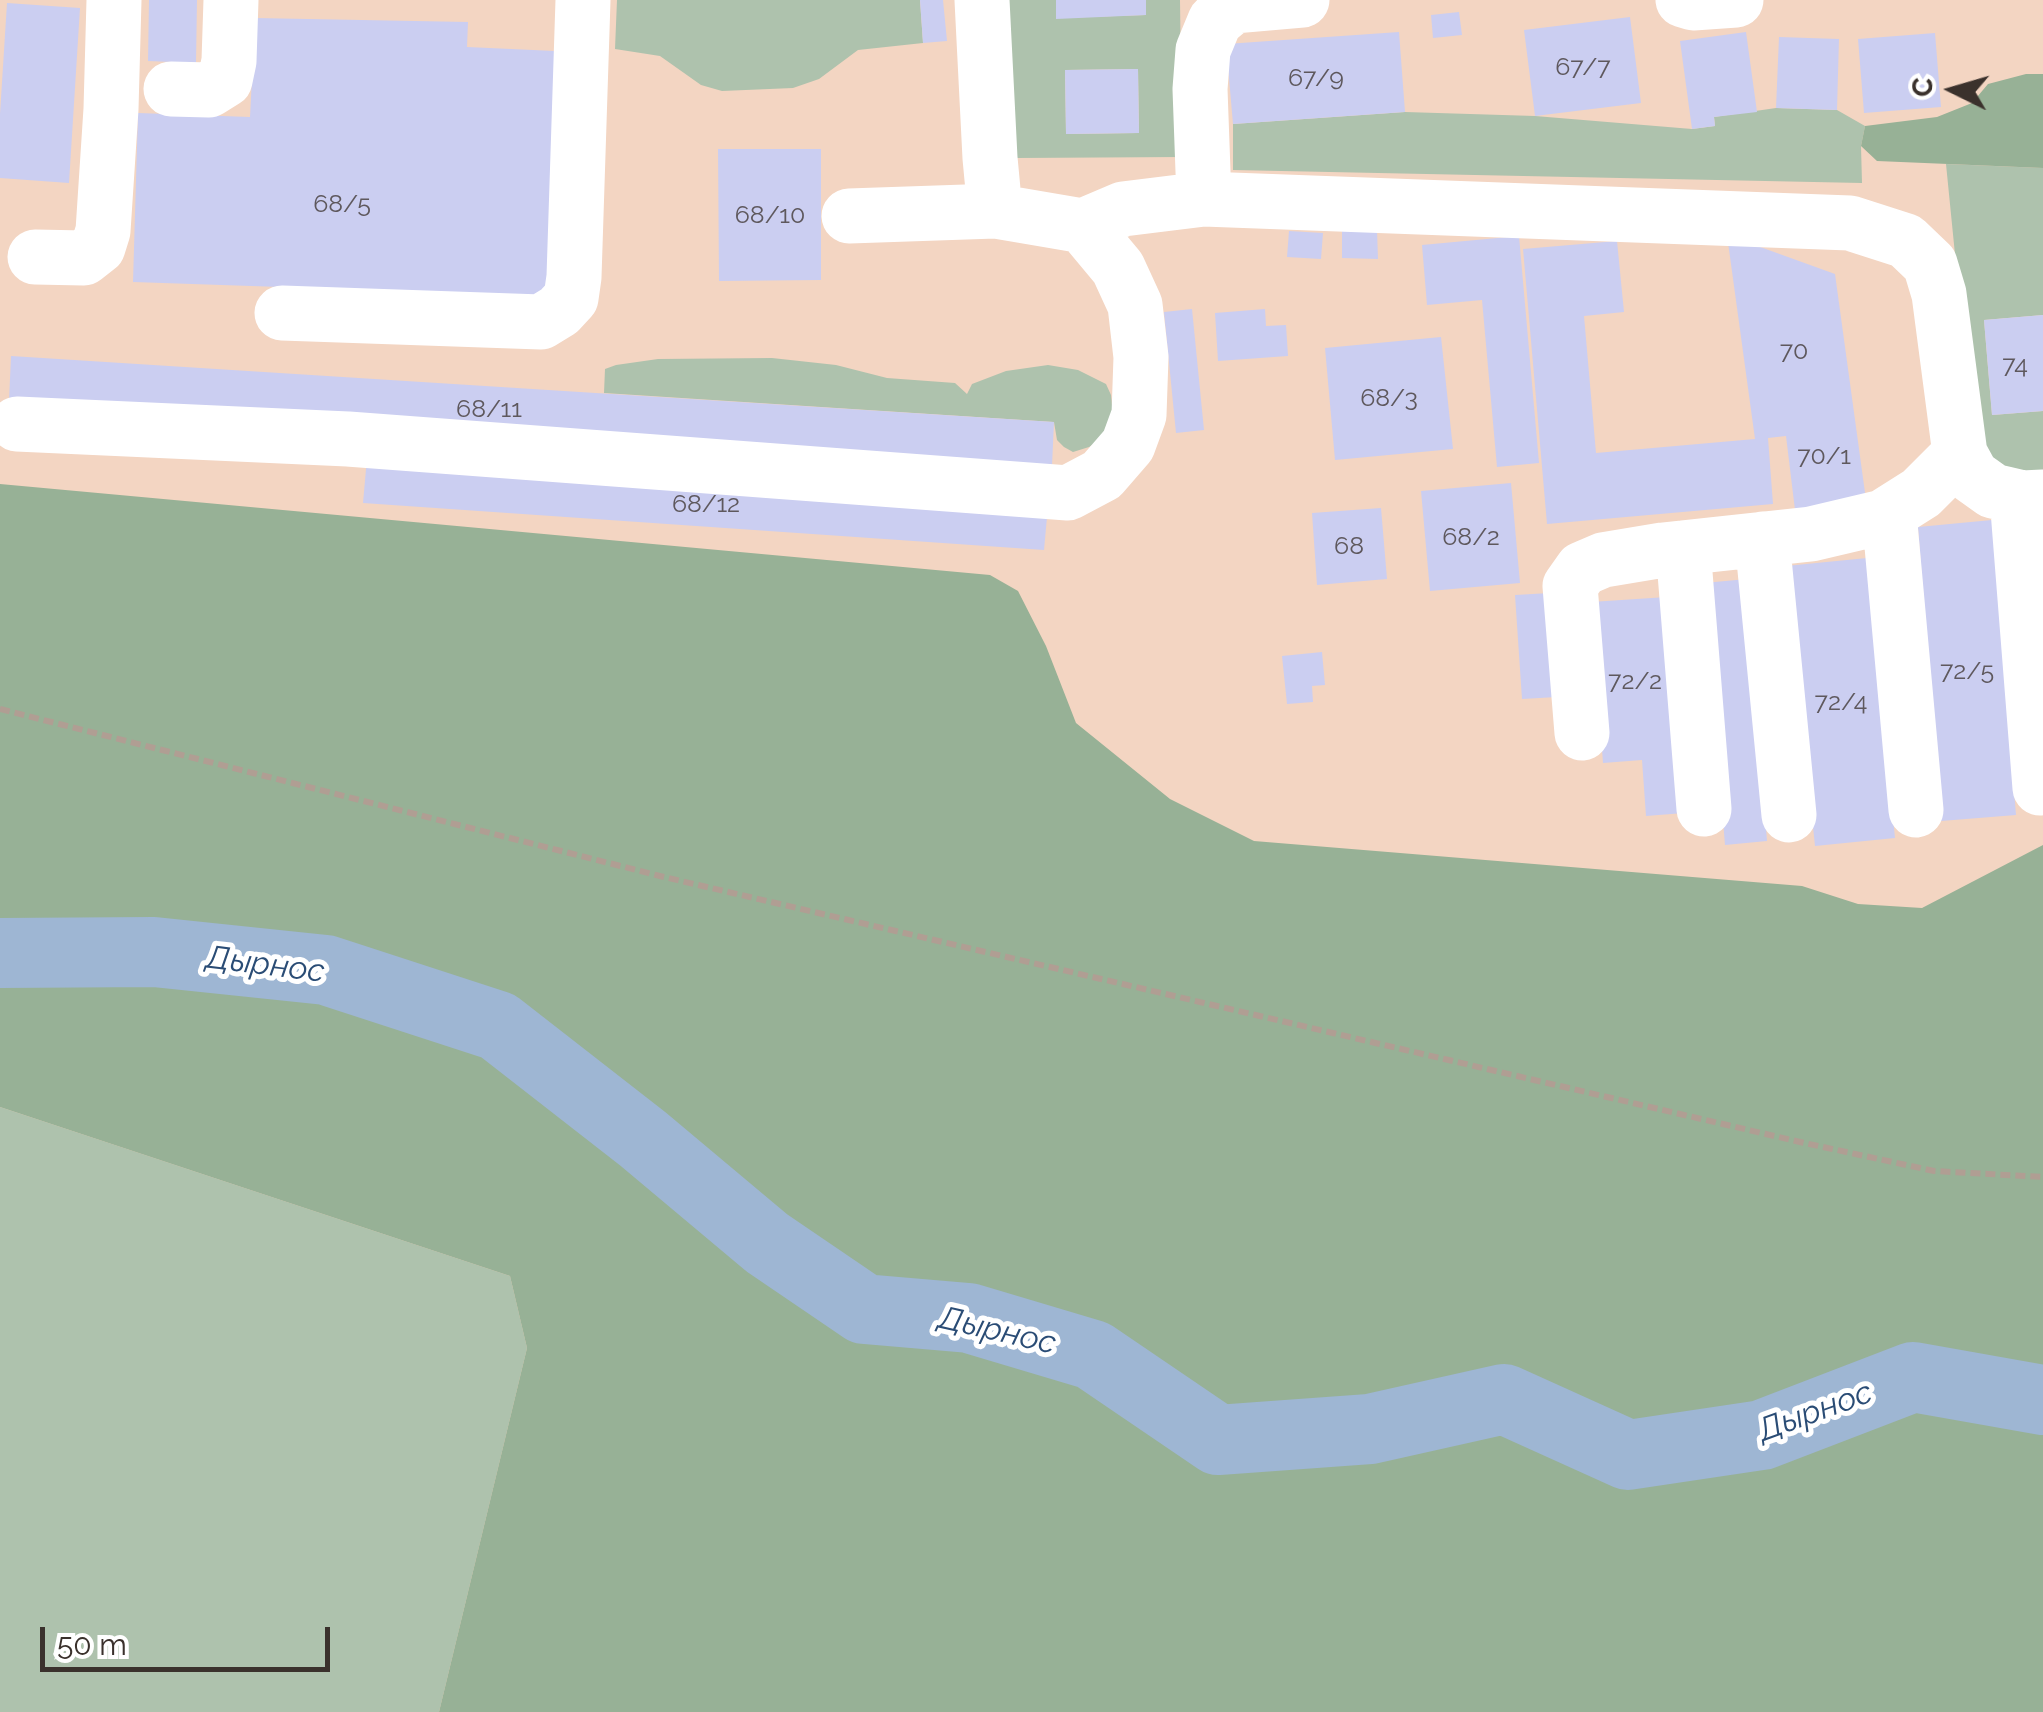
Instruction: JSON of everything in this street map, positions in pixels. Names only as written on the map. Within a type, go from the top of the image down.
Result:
[{"type":"lane","points":[[35,257],[84,258],[98,246],[103,231],[114,0]]},
{"type":"lane","points":[[171,88],[209,90],[224,80],[229,61],[231,0]]},
{"type":"lane","points":[[282,312],[541,322],[560,311],[571,298],[574,277],[583,0]]},
{"type":"lane","points":[[982,0],[996,211]]},
{"type":"lane","points":[[1204,200],[1200,89],[1203,50],[1215,21],[1233,6],[1302,0]]},
{"type":"lane","points":[[1682,0],[1736,0]]},
{"type":"lane","points":[[849,216],[996,211],[1083,226],[1123,210],[1204,200],[1850,223],[1906,242],[1930,264],[1939,294],[1960,454],[1972,476],[1993,491],[2030,497],[2040,788]]},
{"type":"lane","points":[[17,424],[348,439],[1068,493],[1102,475],[1128,445],[1138,415],[1141,358],[1135,305],[1118,268],[1083,226]]},
{"type":"lane","points":[[1582,733],[1570,586],[1582,569],[1603,560],[1811,534],[1883,517],[1921,493],[1960,454]]},
{"type":"lane","points":[[1889,513],[1916,810]]},
{"type":"lane","points":[[1762,539],[1789,816]]},
{"type":"lane","points":[[1683,548],[1704,809]]},
{"type":"path","points":[[0,708],[664,878],[1800,1142],[1934,1170],[2043,1177]]},
{"type":"shaded area","points":[[0,0],[2043,0],[2043,1712],[0,1712]]},
{"type":"green space","points":[[617,0],[920,0],[923,43],[858,50],[819,79],[793,88],[722,91],[701,85],[660,56],[615,49]]},
{"type":"green space","points":[[1008,0],[1056,0],[1057,18],[1146,15],[1146,0],[1180,0],[1182,157],[1016,158]],"holes":[[[1138,69],[1139,133],[1066,134],[1065,70]]]},
{"type":"green space","points":[[2026,74],[2043,74],[2043,168],[1877,161],[1861,146],[1865,126],[1937,117],[1972,103],[1988,84]]},
{"type":"green space","points":[[1776,108],[1837,110],[1865,126],[1862,183],[1233,170],[1233,124],[1405,112],[1535,116],[1692,129],[1715,126],[1714,117]]},
{"type":"green space","points":[[1946,164],[2043,168],[2043,315],[1984,320],[1992,415],[2043,411],[2043,476],[2013,477],[1974,445]]},
{"type":"green space","points":[[772,358],[836,365],[887,378],[955,383],[967,394],[972,384],[1006,371],[1048,365],[1078,370],[1106,384],[1113,415],[1108,436],[1073,452],[1057,440],[1054,422],[604,393],[605,369],[616,365],[658,359]]},
{"type":"green space","points":[[0,484],[990,575],[1018,591],[1046,646],[1076,723],[1170,799],[1254,841],[1802,886],[1858,904],[1922,908],[2043,845],[2043,1712],[439,1712],[527,1348],[510,1276],[0,1107]]},
{"type":"green space","points":[[0,1107],[510,1276],[527,1348],[439,1712],[0,1712]]},
{"type":"building","points":[[149,0],[197,0],[196,63],[148,61]]},
{"type":"building","points":[[920,0],[943,0],[947,41],[923,43]]},
{"type":"building","points":[[1056,0],[1146,0],[1146,15],[1056,19]]},
{"type":"building","points":[[7,3],[80,8],[69,183],[0,178]]},
{"type":"building","points":[[1459,12],[1462,35],[1433,38],[1431,15]]},
{"type":"building","points":[[1630,17],[1641,103],[1535,116],[1524,30]]},
{"type":"building","points":[[255,18],[468,22],[467,47],[555,51],[547,296],[133,282],[138,113],[250,117]]},
{"type":"building","points":[[1399,32],[1405,112],[1233,124],[1226,44]]},
{"type":"building","points":[[1746,32],[1757,112],[1714,117],[1715,126],[1692,129],[1680,41]]},
{"type":"building","points":[[1935,33],[1941,107],[1864,113],[1858,39]]},
{"type":"building","points":[[1779,37],[1839,39],[1837,110],[1776,108]]},
{"type":"building","points":[[1138,69],[1139,133],[1066,134],[1065,70]]},
{"type":"building","points":[[718,149],[821,149],[821,280],[719,281]]},
{"type":"building","points":[[1342,230],[1377,230],[1378,259],[1342,258]]},
{"type":"building","points":[[1289,231],[1323,233],[1321,259],[1287,257]]},
{"type":"building","points":[[1727,235],[1835,274],[1866,500],[1795,510],[1786,436],[1768,438],[1773,504],[1547,524],[1523,249],[1617,241],[1624,312],[1584,316],[1596,453],[1755,439]]},
{"type":"building","points":[[1519,236],[1539,463],[1497,467],[1482,300],[1427,305],[1422,245]]},
{"type":"building","points":[[1192,309],[1204,430],[1176,433],[1164,312]]},
{"type":"building","points":[[1265,309],[1266,326],[1286,325],[1288,356],[1218,361],[1215,313]]},
{"type":"building","points":[[2043,315],[2043,411],[1992,415],[1984,320]]},
{"type":"building","points":[[1441,337],[1453,449],[1335,460],[1325,348]]},
{"type":"building","points":[[11,356],[1054,422],[1052,466],[9,401]]},
{"type":"building","points":[[367,458],[1048,506],[1044,550],[363,503]]},
{"type":"building","points":[[1511,483],[1520,583],[1430,591],[1421,491]]},
{"type":"building","points":[[1381,508],[1387,579],[1317,585],[1312,513]]},
{"type":"building","points":[[1992,520],[2016,815],[1941,821],[1918,527]]},
{"type":"building","points":[[1867,558],[1895,838],[1815,846],[1786,566]]},
{"type":"building","points":[[1747,579],[1767,841],[1725,845],[1704,583]]},
{"type":"building","points":[[1550,593],[1557,697],[1522,699],[1515,595]]},
{"type":"building","points":[[1667,597],[1684,813],[1646,816],[1642,760],[1603,763],[1591,602]]},
{"type":"building","points":[[1322,652],[1325,685],[1312,686],[1313,702],[1287,704],[1282,656]]},
{"type":"waterway","name":"Дырнос","points":[[0,953],[154,952],[326,970],[498,1026],[643,1139],[767,1243],[864,1309],[969,1318],[1093,1355],[1218,1440],[1370,1429],[1504,1399],[1628,1455],[1762,1435],[1913,1377],[2043,1400]]}]
